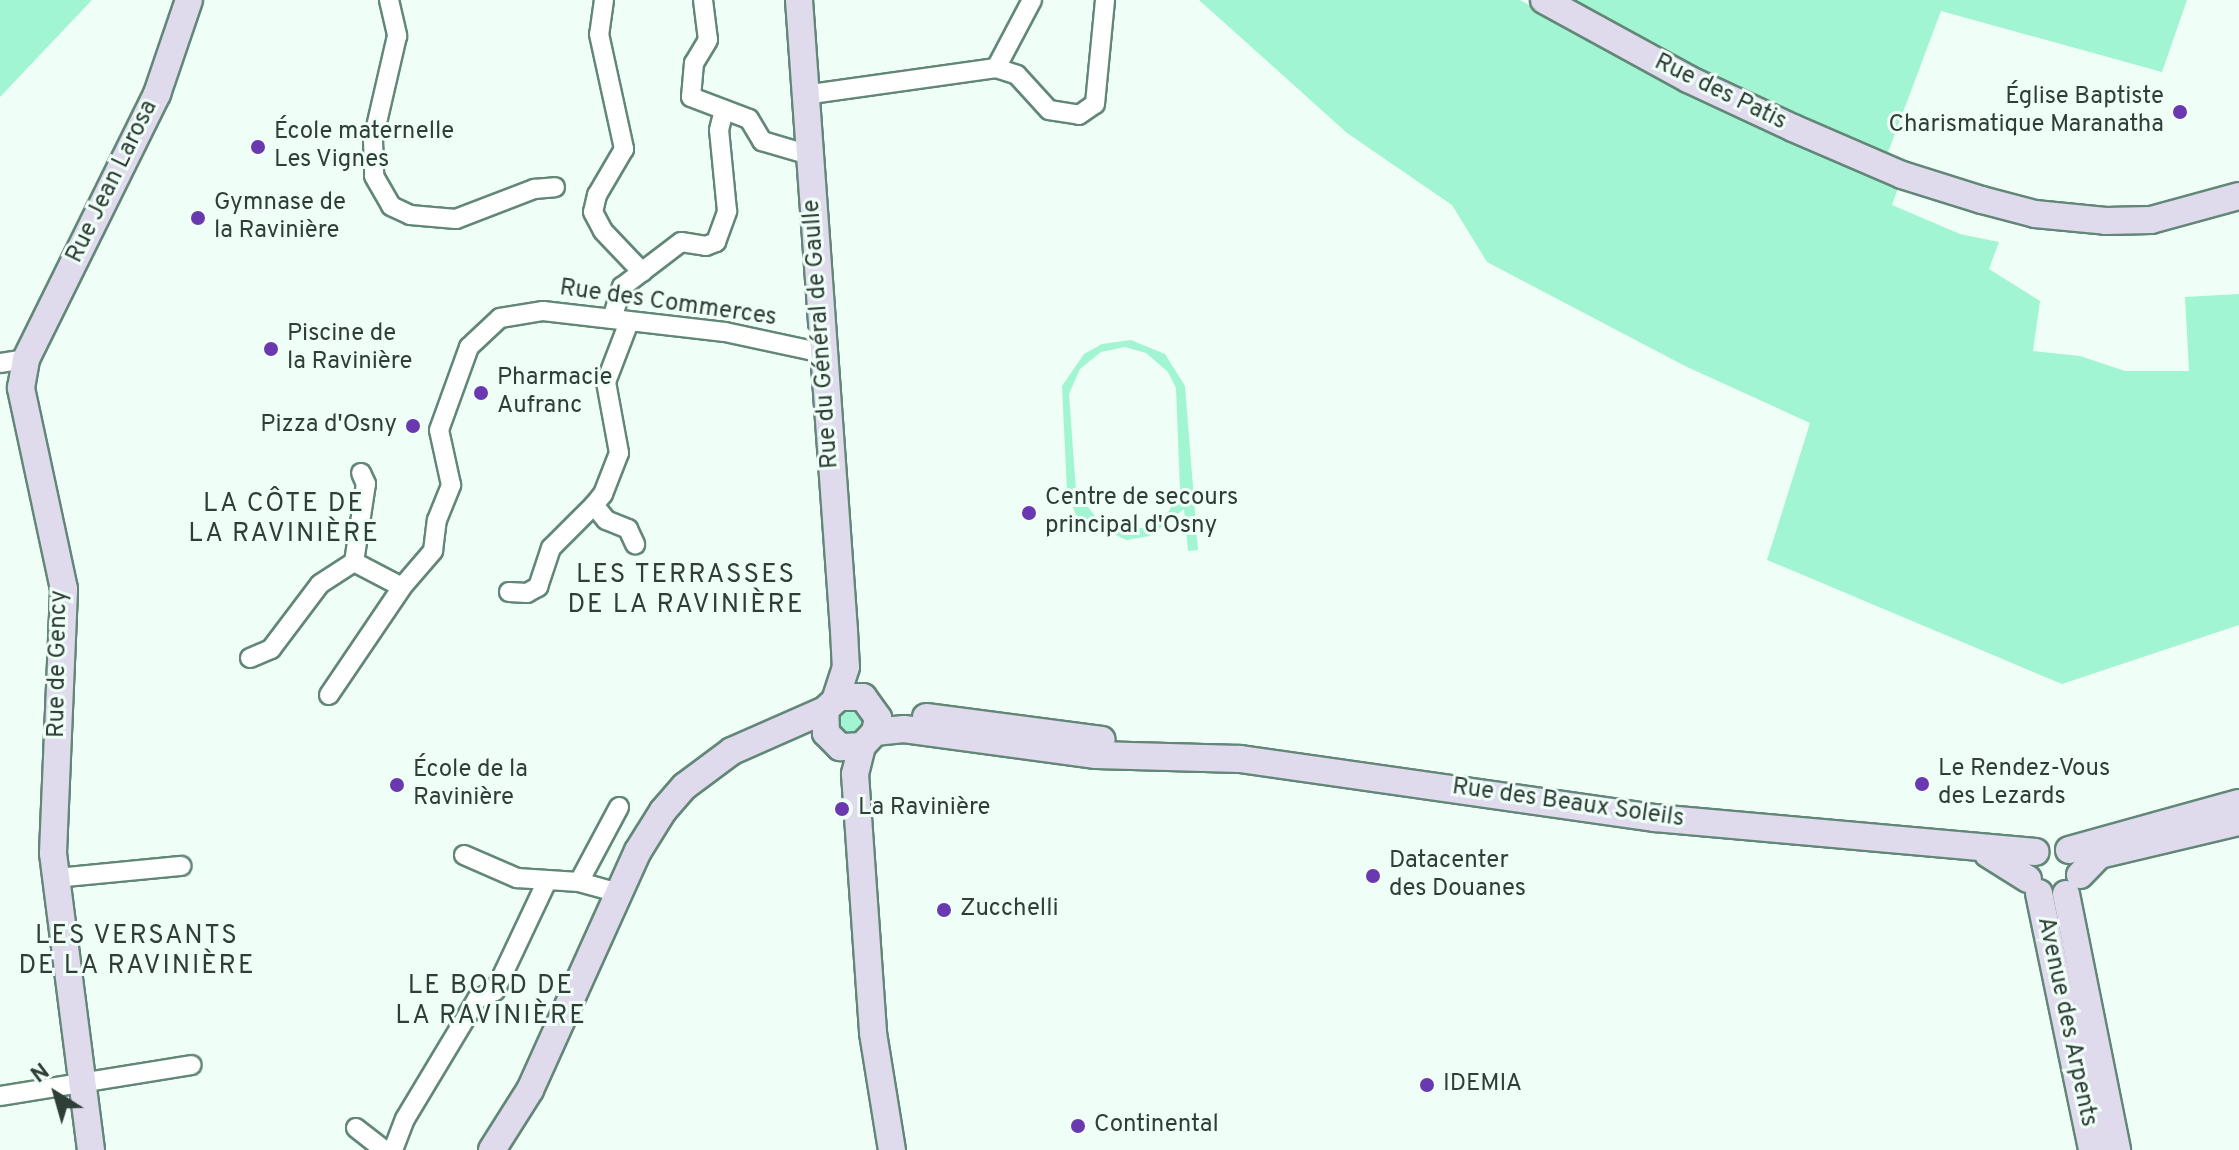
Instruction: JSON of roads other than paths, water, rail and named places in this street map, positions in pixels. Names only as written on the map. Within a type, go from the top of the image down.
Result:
[{"type":"main road","name":"Rue Jean Larosa","points":[[13,361],[157,94],[189,0]]},
{"type":"main road","name":"Rue du Général de Gaulle","points":[[799,0],[851,722]]},
{"type":"main road","name":"Rue des Patis","points":[[1544,0],[1688,79],[1902,175],[2035,214],[2151,220],[2239,196]]},
{"type":"main road","name":"Rue de Gency","points":[[13,361],[64,589],[56,878],[91,1150]]},
{"type":"main road","name":"Rue des Beaux Soleils","points":[[619,893],[645,838],[677,793],[732,751],[787,728],[851,722],[1096,755],[1159,754],[1380,775],[1655,818],[1833,830],[1978,849],[2035,852],[2050,845],[2069,850]]},
{"type":"main road","points":[[851,722],[873,1033],[892,1150]]},
{"type":"main road","points":[[2069,850],[2239,803]]},
{"type":"main road","points":[[2035,852],[2034,886],[2073,884],[2099,855],[2239,822]]},
{"type":"main road","name":"Rue des Beaux Soleils","points":[[1978,849],[2034,886]]},
{"type":"main road","name":"Avenue des Arpents","points":[[2069,850],[2117,1150]]},
{"type":"main road","name":"Avenue des Arpents","points":[[2034,886],[2092,1150]]},
{"type":"main road","points":[[492,1150],[534,1082],[619,893]]},
{"type":"street","points":[[389,0],[397,36],[373,140],[374,176],[391,206],[410,215],[456,219],[534,189],[555,187]]},
{"type":"street","points":[[604,0],[599,34],[624,149],[597,195],[593,212],[603,231],[642,272]]},
{"type":"street","points":[[703,0],[708,40],[694,63],[691,97],[749,119],[762,141],[810,155]]},
{"type":"street","points":[[996,68],[1032,0]]},
{"type":"street","points":[[804,95],[996,68],[1017,75],[1049,110],[1079,115],[1095,104],[1105,0]]},
{"type":"street","points":[[509,592],[527,593],[538,587],[551,548],[603,494],[619,453],[606,382],[620,321],[622,287],[681,242],[706,246],[716,242],[727,211],[719,130],[724,110]]},
{"type":"street","name":"Rue des Commerces","points":[[402,587],[433,551],[437,520],[449,500],[451,485],[439,430],[452,392],[469,347],[500,318],[543,311],[725,332],[823,353]]},
{"type":"street","points":[[250,658],[271,649],[320,584],[354,562],[366,484],[361,473]]},
{"type":"street","points":[[594,505],[606,520],[628,529],[635,544]]},
{"type":"street","points":[[329,695],[402,587],[354,562]]},
{"type":"street","points":[[579,882],[619,807]]},
{"type":"street","points":[[464,855],[517,878],[546,883],[579,882],[619,893]]},
{"type":"street","points":[[56,878],[181,866]]},
{"type":"street","points":[[393,1150],[405,1119],[477,999],[495,991],[546,883]]},
{"type":"street","points":[[0,1096],[192,1065]]},
{"type":"street","points":[[356,1128],[384,1150]]},
{"type":"place","name":"Église Baptiste Charismatique Maranatha","points":[[2180,112]]},
{"type":"place","name":"École maternelle Les Vignes","points":[[258,147]]},
{"type":"place","name":"Gymnase de la Ravinière","points":[[198,218]]},
{"type":"place","name":"Piscine de la Ravinière","points":[[271,349]]},
{"type":"place","name":"Pharmacie Aufranc","points":[[481,393]]},
{"type":"place","name":"Pizza d'Osny","points":[[413,426]]},
{"type":"place","name":"Centre de secours principal d'Osny","points":[[1029,513]]},
{"type":"place","name":"Le Rendez-Vous des Lezards","points":[[1922,784]]},
{"type":"place","name":"École de la Ravinière","points":[[397,785]]},
{"type":"place","name":"La Ravinière","points":[[842,809]]},
{"type":"place","name":"Datacenter des Douanes","points":[[1373,876]]},
{"type":"place","name":"Zucchelli","points":[[944,910]]},
{"type":"place","name":"IDEMIA","points":[[1427,1085]]},
{"type":"place","name":"Continental","points":[[1078,1126]]},
{"type":"district","name":"LA CÔTE DE LA RAVINIÈRE","points":[[284,520]]},
{"type":"district","name":"LES TERRASSES DE LA RAVINIÈRE","points":[[686,591]]},
{"type":"district","name":"LES VERSANTS DE LA RAVINIÈRE","points":[[137,952]]},
{"type":"district","name":"LE BORD DE LA RAVINIÈRE","points":[[491,1002]]}]
